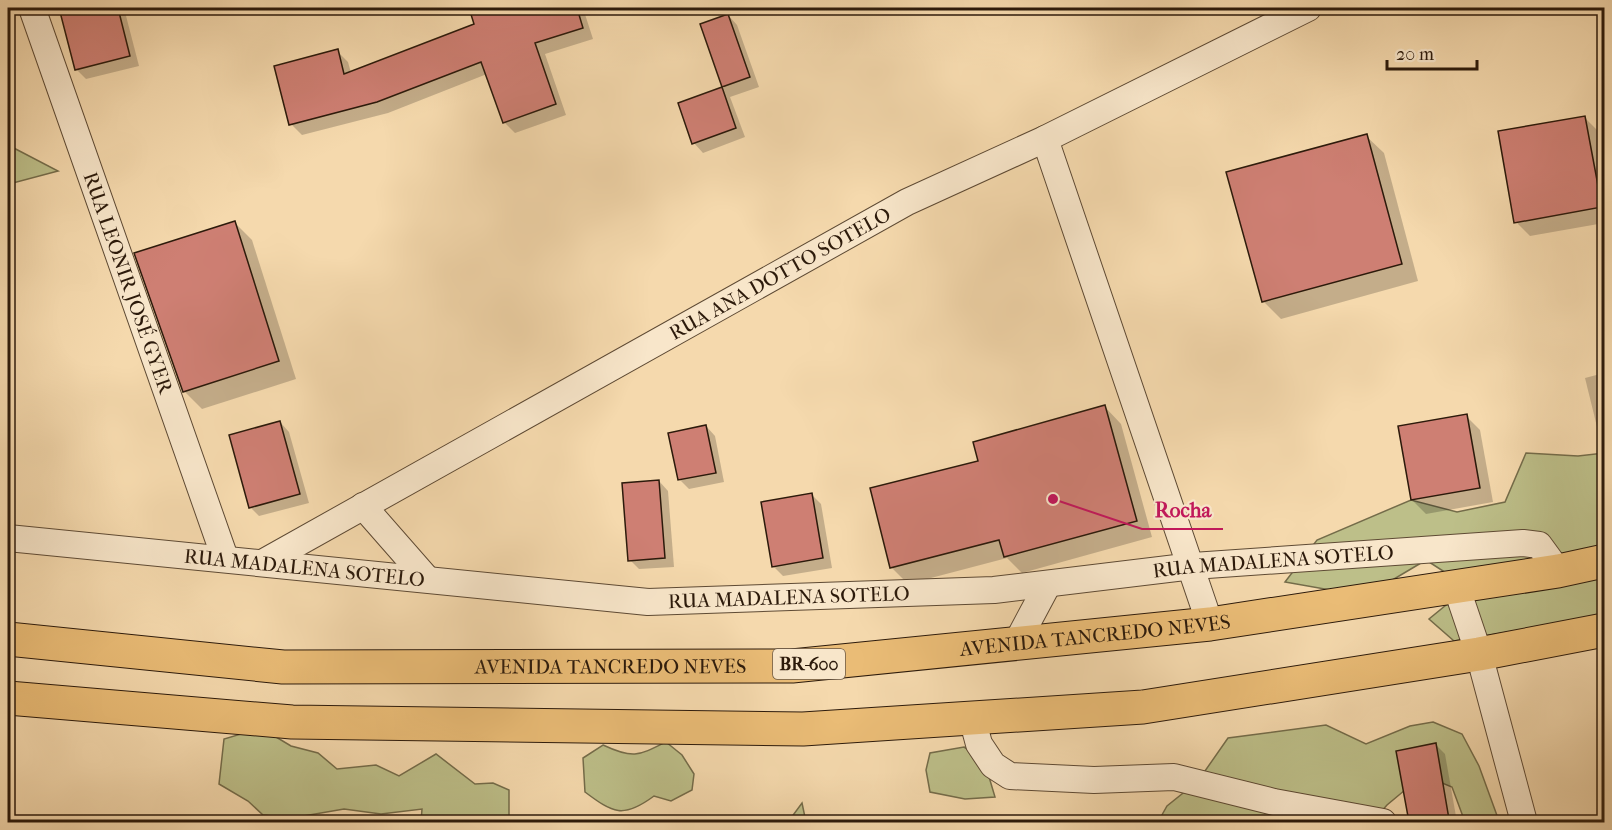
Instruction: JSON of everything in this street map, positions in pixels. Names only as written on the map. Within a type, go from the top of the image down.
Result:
[{"type":"main road","name":"AVENIDA TANCREDO NEVES","points":[[8,639],[283,667],[792,666],[1210,624],[1558,571],[1605,561]]},
{"type":"main road","points":[[8,698],[292,722],[803,729],[1143,707],[1479,654],[1605,630]]},
{"type":"main road","points":[[8,720],[101,727],[162,711]]},
{"type":"street","name":"RUA LEONIR JOSÉ GYER","points":[[32,8],[225,558]]},
{"type":"street","name":"RUA ANA DOTTO SOTELO","points":[[264,562],[908,202],[1044,139],[1308,8]]},
{"type":"street","points":[[1044,139],[1210,624]]},
{"type":"street","points":[[363,506],[427,579]]},
{"type":"street","name":"RUA MADALENA SOTELO","points":[[8,538],[648,602],[994,590],[1192,566],[1523,543],[1539,545],[1558,571]]},
{"type":"street","points":[[1016,644],[1048,584]]},
{"type":"street","points":[[1456,586],[1479,654],[1524,822]]},
{"type":"street","points":[[972,718],[979,744],[993,765],[1010,776],[1094,780],[1174,777],[1274,802],[1383,822]]},
{"type":"green space","points":[[8,145],[58,171],[13,183],[8,181]]},
{"type":"green space","points":[[1526,453],[1578,456],[1604,453],[1604,616],[1454,641],[1429,619],[1468,587],[1426,560],[1384,585],[1336,591],[1285,582],[1317,540],[1411,500],[1457,512],[1505,502]]},
{"type":"green space","points":[[1433,722],[1462,734],[1479,766],[1499,821],[1465,822],[1452,787],[1423,775],[1387,805],[1372,822],[1304,817],[1299,822],[1158,822],[1167,806],[1198,781],[1228,738],[1326,725],[1366,744],[1410,726]]},
{"type":"green space","points":[[261,728],[291,746],[318,753],[337,769],[376,765],[399,776],[436,754],[475,784],[493,783],[509,790],[509,822],[421,822],[422,809],[381,814],[344,809],[292,818],[263,815],[248,801],[219,784],[224,739]]},
{"type":"green space","points":[[666,742],[682,755],[694,774],[692,790],[671,801],[654,796],[626,810],[611,809],[585,792],[583,758],[603,745],[635,754]]},
{"type":"green space","points":[[964,747],[984,760],[995,797],[965,799],[930,792],[926,770],[930,753]]},
{"type":"green space","points":[[802,803],[806,822],[788,822]]},
{"type":"building","points":[[59,8],[118,8],[130,56],[75,70]]},
{"type":"building","points":[[469,8],[577,8],[583,28],[535,43],[556,104],[503,123],[481,62],[377,102],[289,125],[274,66],[338,49],[344,74],[474,24]]},
{"type":"building","points":[[728,14],[750,77],[722,87],[700,24]]},
{"type":"building","points":[[722,87],[736,128],[692,144],[678,103]]},
{"type":"building","points":[[1585,116],[1602,207],[1514,223],[1498,131]]},
{"type":"building","points":[[1367,134],[1402,264],[1262,302],[1226,172]]},
{"type":"building","points":[[235,221],[279,361],[183,392],[134,253]]},
{"type":"building","points":[[1105,405],[1137,521],[1004,557],[999,540],[890,568],[870,488],[978,461],[973,442]]},
{"type":"building","points":[[1467,414],[1480,488],[1411,500],[1398,426]]},
{"type":"building","points":[[280,421],[300,494],[249,508],[229,435]]},
{"type":"building","points":[[706,425],[716,473],[678,480],[668,433]]},
{"type":"building","points":[[659,480],[665,558],[628,561],[622,483]]},
{"type":"building","points":[[812,493],[823,558],[772,567],[761,502]]},
{"type":"building","points":[[1436,743],[1449,819],[1409,822],[1396,751]]},
{"type":"place","name":"Rocha","points":[[1053,499]]}]
